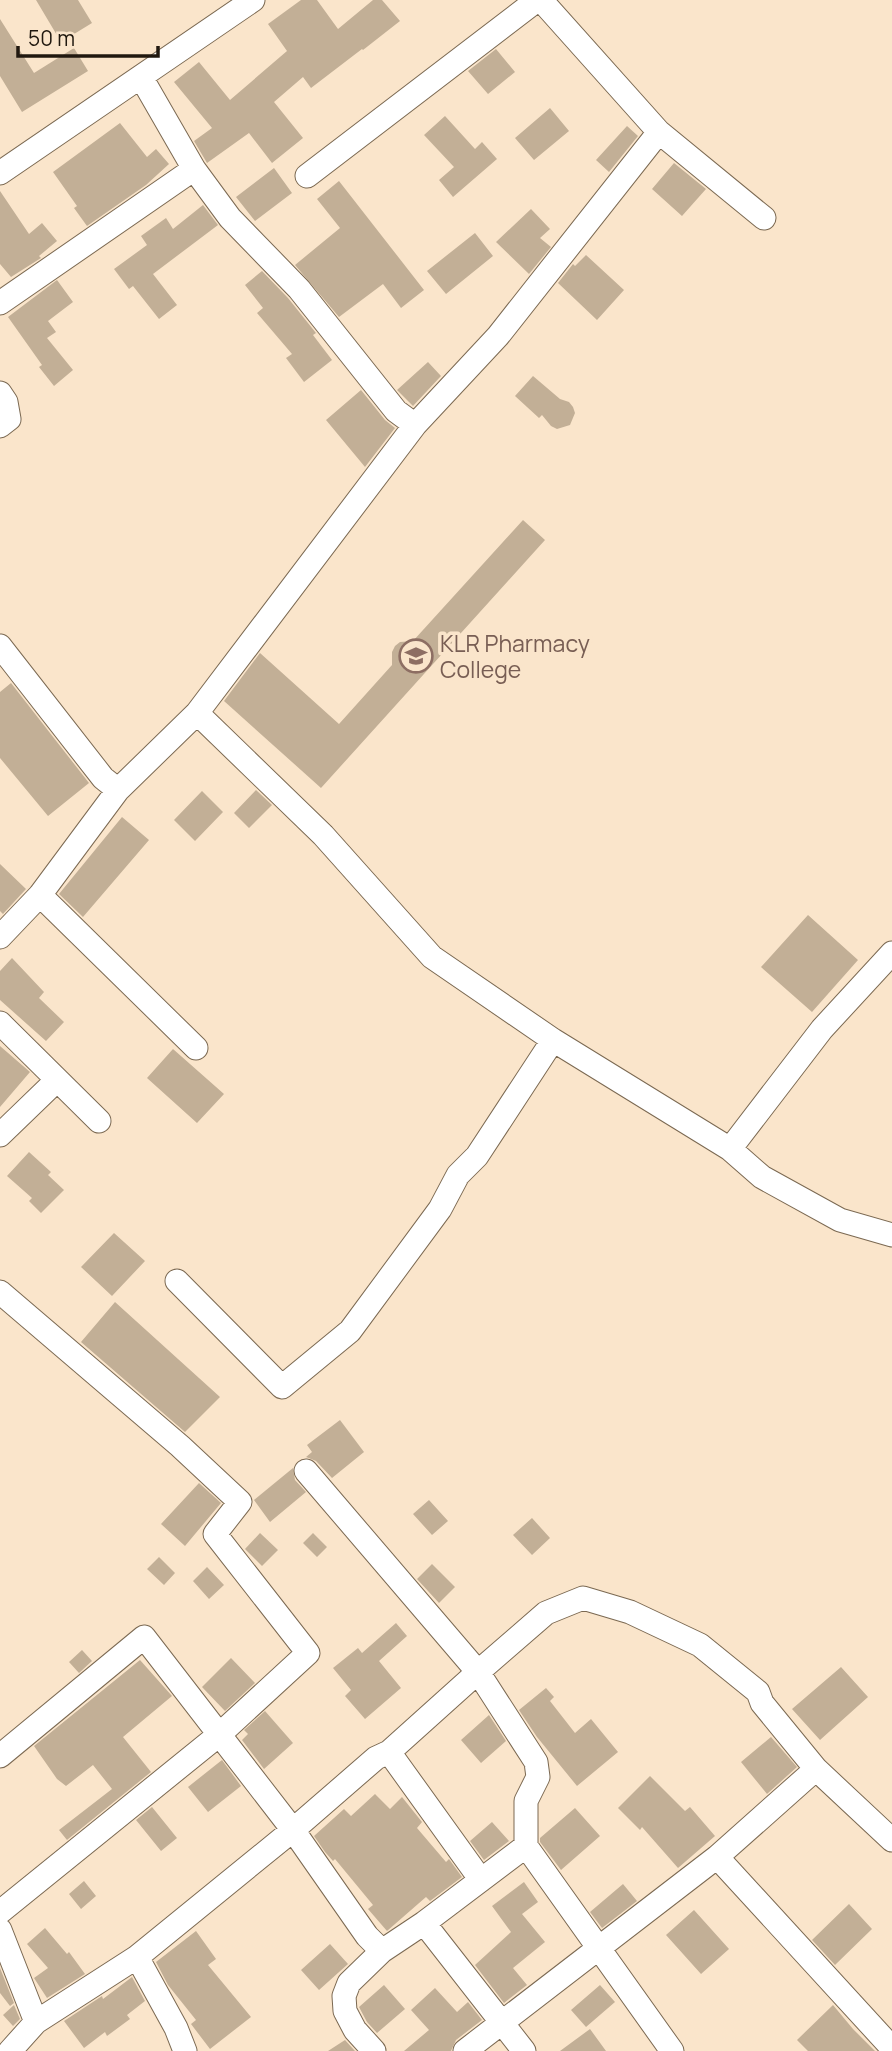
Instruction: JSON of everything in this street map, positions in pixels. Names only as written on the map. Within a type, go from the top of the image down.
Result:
[{"type":"street","points":[[0,173],[253,0]]},
{"type":"street","points":[[307,176],[539,0],[659,132],[764,219]]},
{"type":"street","points":[[141,76],[194,169],[230,218],[299,289],[396,411],[415,425]]},
{"type":"street","points":[[0,937],[40,895],[118,790],[197,713],[415,425],[498,336],[659,132]]},
{"type":"street","points":[[0,303],[194,169]]},
{"type":"street","points":[[0,393],[6,402],[9,419],[0,426]]},
{"type":"street","points":[[0,646],[103,778],[118,790]]},
{"type":"street","points":[[197,713],[323,835],[432,957],[553,1040],[730,1149],[762,1177],[840,1220],[892,1236]]},
{"type":"street","points":[[40,895],[195,1048]]},
{"type":"street","points":[[730,1149],[822,1029],[892,953]]},
{"type":"street","points":[[0,1023],[99,1121]]},
{"type":"street","points":[[177,1281],[282,1387],[349,1331],[440,1209],[458,1175],[477,1156],[553,1040]]},
{"type":"street","points":[[0,1135],[57,1080]]},
{"type":"street","points":[[0,1292],[180,1446],[240,1502],[215,1534],[308,1653],[220,1734],[0,1912]]},
{"type":"street","points":[[306,1471],[478,1672],[536,1762],[538,1777],[526,1801],[526,1846],[672,2051]]},
{"type":"street","points":[[10,2051],[36,2022],[137,1957],[293,1830],[376,1758],[389,1752],[546,1613],[583,1598],[630,1612],[700,1645],[758,1692],[762,1703],[817,1769],[892,1840]]},
{"type":"street","points":[[0,1756],[144,1637],[293,1830],[367,1936],[383,1951]]},
{"type":"street","points":[[389,1752],[481,1880]]},
{"type":"street","points":[[465,2051],[717,1857],[817,1769]]},
{"type":"street","points":[[374,2051],[355,2030],[345,2011],[344,1996],[349,1983],[383,1951],[526,1846]]},
{"type":"street","points":[[717,1857],[892,2048]]},
{"type":"street","points":[[424,1923],[524,2051]]},
{"type":"street","points":[[0,1930],[36,2022]]},
{"type":"street","points":[[137,1957],[186,2051]]},
{"type":"building","points":[[36,0],[78,0],[92,23],[61,42]]},
{"type":"building","points":[[301,0],[317,0],[338,29],[373,0],[382,0],[400,21],[311,88],[303,77],[274,102],[303,138],[272,163],[249,133],[207,163],[194,141],[212,128],[174,82],[199,62],[230,100],[287,51],[268,24]]},
{"type":"building","points":[[0,19],[34,73],[74,48],[88,71],[22,112],[0,76]]},
{"type":"building","points":[[496,49],[515,72],[488,94],[468,71]]},
{"type":"building","points":[[550,108],[569,131],[534,160],[515,138]]},
{"type":"building","points":[[445,116],[475,149],[482,142],[497,159],[453,197],[439,180],[454,167],[424,135]]},
{"type":"building","points":[[120,123],[147,157],[156,149],[169,164],[146,185],[87,226],[74,208],[77,206],[53,172]]},
{"type":"building","points":[[627,126],[638,136],[609,172],[596,160]]},
{"type":"building","points":[[674,163],[706,189],[682,216],[652,189]]},
{"type":"building","points":[[274,168],[292,193],[255,221],[236,197]]},
{"type":"building","points":[[339,181],[424,290],[401,308],[383,284],[339,317],[295,265],[340,228],[317,199]]},
{"type":"building","points":[[0,191],[29,234],[42,223],[57,241],[39,256],[41,258],[11,277],[0,264]]},
{"type":"building","points":[[203,205],[218,225],[153,274],[177,305],[159,319],[133,286],[129,289],[114,269],[147,245],[141,236],[166,218],[173,229]]},
{"type":"building","points":[[531,209],[550,229],[540,238],[551,247],[529,274],[496,242]]},
{"type":"building","points":[[475,233],[493,256],[446,294],[427,271]]},
{"type":"building","points":[[586,255],[624,290],[597,320],[558,283],[573,264],[575,266]]},
{"type":"building","points":[[262,271],[316,333],[313,335],[332,360],[304,382],[286,358],[292,354],[257,313],[263,308],[245,285]]},
{"type":"building","points":[[57,280],[73,302],[48,321],[56,332],[47,338],[73,370],[54,386],[8,317]]},
{"type":"building","points":[[428,362],[441,376],[413,406],[397,390]]},
{"type":"building","points":[[533,376],[573,407],[575,413],[570,425],[557,429],[551,426],[542,415],[539,418],[515,396]]},
{"type":"building","points":[[361,390],[385,420],[395,428],[365,467],[326,420]]},
{"type":"building","name":"KLR Pharmacy College","points":[[523,520],[545,540],[321,788],[224,701],[260,653],[339,724],[392,665],[395,646],[400,642],[413,641]]},
{"type":"building","points":[[11,683],[89,783],[48,816],[0,758],[0,692]]},
{"type":"building","points":[[256,790],[272,805],[249,828],[234,813]]},
{"type":"building","points":[[202,791],[223,812],[195,841],[174,820]]},
{"type":"building","points":[[122,817],[149,840],[83,917],[59,894]]},
{"type":"building","points":[[0,864],[26,889],[3,914],[0,911]]},
{"type":"building","points":[[808,915],[858,960],[812,1012],[761,967]]},
{"type":"building","points":[[12,958],[44,992],[39,998],[64,1022],[46,1041],[0,1000],[0,971]]},
{"type":"building","points":[[0,1046],[30,1072],[0,1107]]},
{"type":"building","points":[[173,1049],[224,1094],[197,1123],[147,1078]]},
{"type":"building","points":[[29,1152],[51,1172],[48,1175],[64,1190],[41,1213],[29,1201],[32,1198],[7,1176]]},
{"type":"building","points":[[114,1233],[145,1261],[112,1296],[81,1267]]},
{"type":"building","points":[[115,1302],[220,1397],[185,1432],[81,1342]]},
{"type":"building","points":[[340,1420],[364,1452],[332,1478],[316,1461],[306,1457],[312,1452],[307,1445]]},
{"type":"building","points":[[293,1468],[295,1480],[306,1492],[270,1522],[254,1500]]},
{"type":"building","points":[[199,1483],[221,1503],[185,1546],[161,1524]]},
{"type":"building","points":[[429,1500],[448,1521],[432,1535],[413,1514]]},
{"type":"building","points":[[532,1518],[550,1538],[532,1555],[513,1535]]},
{"type":"building","points":[[260,1533],[278,1550],[262,1566],[245,1549]]},
{"type":"building","points":[[313,1533],[327,1547],[317,1557],[303,1543]]},
{"type":"building","points":[[159,1557],[175,1573],[164,1585],[147,1569]]},
{"type":"building","points":[[432,1564],[455,1587],[439,1603],[417,1579]]},
{"type":"building","points":[[207,1567],[224,1585],[209,1599],[193,1581]]},
{"type":"building","points":[[396,1623],[407,1636],[379,1661],[401,1688],[365,1719],[345,1696],[351,1690],[333,1668],[358,1648],[362,1653]]},
{"type":"building","points":[[82,1650],[92,1661],[79,1673],[69,1662]]},
{"type":"building","points":[[231,1658],[255,1683],[225,1711],[202,1687]]},
{"type":"building","points":[[140,1660],[172,1696],[123,1737],[151,1772],[67,1840],[59,1830],[112,1789],[93,1765],[66,1786],[57,1779],[34,1746]]},
{"type":"building","points":[[841,1667],[868,1697],[820,1740],[792,1709]]},
{"type":"building","points":[[546,1688],[554,1697],[550,1701],[575,1733],[591,1719],[618,1752],[577,1786],[519,1710]]},
{"type":"building","points":[[265,1711],[293,1743],[264,1769],[242,1740],[248,1734],[244,1730]]},
{"type":"building","points":[[489,1715],[506,1741],[481,1763],[461,1740]]},
{"type":"building","points":[[771,1737],[797,1767],[767,1794],[741,1762]]},
{"type":"building","points":[[222,1760],[241,1786],[208,1812],[188,1787]]},
{"type":"building","points":[[650,1776],[685,1811],[690,1807],[715,1836],[678,1868],[642,1827],[640,1830],[618,1808]]},
{"type":"building","points":[[375,1794],[390,1809],[402,1797],[422,1822],[417,1828],[446,1862],[449,1859],[462,1877],[430,1901],[426,1897],[387,1931],[368,1909],[373,1905],[314,1836],[344,1809],[351,1816]]},
{"type":"building","points":[[152,1807],[177,1838],[161,1851],[136,1820]]},
{"type":"building","points":[[575,1808],[600,1836],[561,1870],[540,1842],[540,1838]]},
{"type":"building","points":[[492,1822],[509,1841],[484,1860],[470,1841]]},
{"type":"building","points":[[84,1881],[96,1896],[81,1909],[69,1894]]},
{"type":"building","points":[[524,1882],[538,1902],[522,1914],[545,1942],[513,1968],[527,1985],[504,2003],[475,1965],[511,1932],[492,1906]]},
{"type":"building","points":[[623,1884],[637,1901],[602,1928],[590,1912]]},
{"type":"building","points":[[849,1904],[872,1929],[835,1965],[812,1940]]},
{"type":"building","points":[[694,1910],[729,1949],[701,1974],[666,1935]]},
{"type":"building","points":[[45,1928],[67,1954],[69,1952],[85,1974],[47,1998],[34,1978],[48,1968],[27,1944]]},
{"type":"building","points":[[196,1931],[216,1959],[208,1965],[251,2017],[210,2049],[191,2024],[196,2020],[168,1985],[156,1962]]},
{"type":"building","points":[[330,1944],[348,1964],[319,1990],[301,1970]]},
{"type":"building","points":[[0,1968],[14,2003],[10,2006],[0,1993]]},
{"type":"building","points":[[132,1977],[145,2001],[127,2015],[130,2019],[107,2036],[105,2032],[84,2048],[64,2021],[102,1996],[103,1999]]},
{"type":"building","points":[[384,1985],[405,2009],[377,2033],[359,2007]]},
{"type":"building","points":[[600,1985],[615,2002],[586,2027],[571,2010]]},
{"type":"building","points":[[435,1988],[457,2012],[468,2002],[482,2020],[456,2040],[451,2051],[404,2051],[429,2030],[411,2010]]},
{"type":"building","points":[[14,2005],[20,2019],[13,2026],[3,2015]]},
{"type":"building","points":[[833,2005],[875,2051],[808,2051],[797,2040]]},
{"type":"building","points":[[590,2029],[606,2051],[560,2051]]},
{"type":"building","points":[[345,2040],[355,2051],[328,2051]]},
{"type":"place","name":"KLR Pharmacy College","points":[[416,656]]}]
